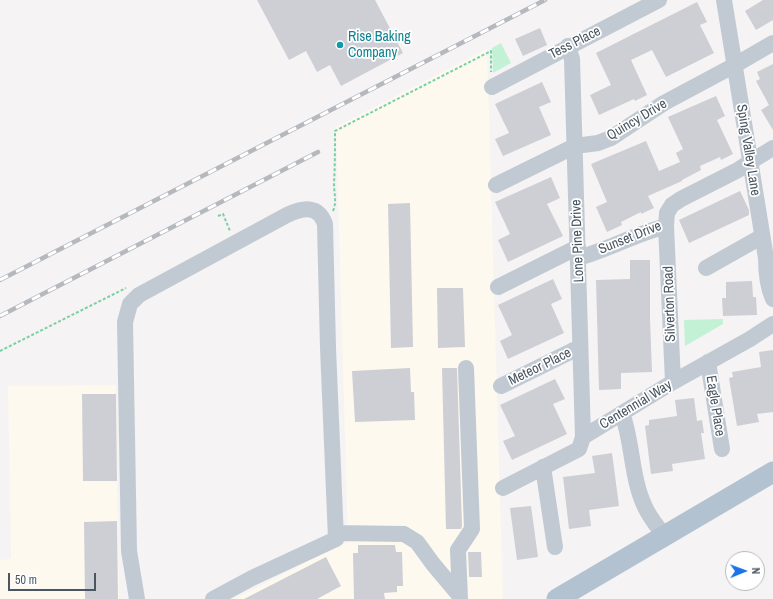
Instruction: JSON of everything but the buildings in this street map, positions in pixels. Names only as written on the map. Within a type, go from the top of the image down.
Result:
[{"type":"main road","points":[[557,599],[773,472]]},
{"type":"street","name":"Tess Place","points":[[492,87],[568,46],[659,0]]},
{"type":"street","name":"Sping Valley Lane","points":[[724,0],[761,237],[769,256],[769,291],[773,299]]},
{"type":"street","name":"Quincy Drive","points":[[496,185],[575,146],[598,143],[611,138],[664,102],[735,65],[773,43]]},
{"type":"street","name":"Lone Pine Drive","points":[[568,46],[572,58],[583,437]]},
{"type":"street","name":"Sunset Drive","points":[[498,287],[578,252],[598,252],[647,231],[666,226],[667,213],[672,205],[738,170],[773,148]]},
{"type":"street","points":[[137,599],[129,551],[125,322],[128,309],[133,300],[139,295],[287,215],[301,210],[317,212],[325,224],[328,348],[336,539],[252,578],[213,599]]},
{"type":"street","name":"Silverton Road","points":[[666,226],[673,382]]},
{"type":"street","points":[[706,268],[761,237]]},
{"type":"street","name":"Centennial Way","points":[[503,488],[579,449],[583,437],[673,382],[773,324]]},
{"type":"street","name":"Meteor Place","points":[[500,386],[580,348]]},
{"type":"street","name":"Eagle Place","points":[[708,362],[722,449]]},
{"type":"street","points":[[460,597],[458,550],[472,529],[466,368]]},
{"type":"street","points":[[622,413],[626,425],[637,482],[645,507],[664,536]]},
{"type":"street","points":[[543,467],[555,547]]},
{"type":"street","points":[[336,532],[404,534],[417,542],[460,597]]},
{"type":"path","points":[[330,209],[333,213],[336,206],[334,185],[335,131],[491,51]]},
{"type":"path","points":[[218,216],[222,214],[231,234]]},
{"type":"path","points":[[0,351],[128,287]]},
{"type":"shaded area","points":[[487,49],[503,599],[234,599],[348,541],[336,127]]},
{"type":"shaded area","points":[[116,385],[119,599],[0,599],[0,560],[11,559],[8,386]]},
{"type":"green space","points":[[501,43],[511,63],[493,73],[492,48]]},
{"type":"green space","points":[[723,319],[723,324],[685,346],[684,320]]},
{"type":"railway","points":[[0,280],[545,0]]},
{"type":"railway","points":[[0,316],[318,152]]},
{"type":"place","name":"Rise Baking Company","points":[[340,45]]}]
